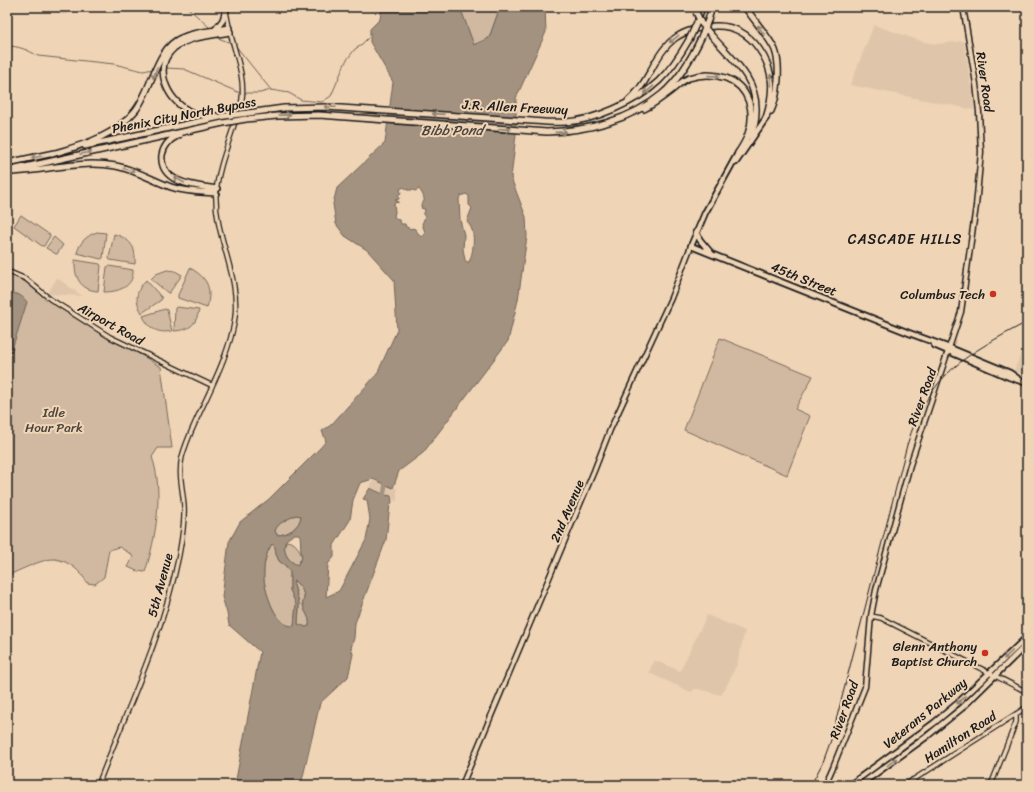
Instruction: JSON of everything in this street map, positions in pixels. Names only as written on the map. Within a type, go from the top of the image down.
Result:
[{"type":"highway","name":"J.R. Allen Freeway","points":[[368,109],[532,121],[565,122],[597,116],[634,101],[659,82],[680,56],[690,38],[702,7]]},
{"type":"highway","name":"J.R. Allen Freeway","points":[[368,119],[532,131],[567,132],[590,128],[627,115],[663,93],[676,78],[694,52],[702,36],[712,7]]},
{"type":"highway","points":[[745,7],[775,51],[778,83],[776,100],[766,118]]},
{"type":"highway","points":[[214,31],[223,20],[226,9]]},
{"type":"highway","points":[[695,9],[701,23],[746,75],[752,84],[755,94],[756,109],[754,127],[738,154]]},
{"type":"highway","points":[[615,109],[626,103],[637,93],[643,85],[660,53],[675,37],[691,29],[722,26],[739,31],[748,37],[760,50],[767,63],[771,73],[772,85],[771,102],[766,118]]},
{"type":"highway","points":[[52,154],[96,140],[113,131],[135,111],[146,95],[158,64],[168,47],[176,40],[183,37],[214,31],[230,30]]},
{"type":"highway","points":[[225,116],[206,116],[190,112],[169,94],[163,74],[165,61],[173,48],[182,42],[230,30]]},
{"type":"highway","points":[[590,128],[632,115],[653,105],[688,78],[716,75],[726,78],[739,86],[746,94],[751,108],[748,133],[738,154]]},
{"type":"highway","name":"Phenix City North Bypass","points":[[7,163],[248,112],[277,108],[312,106],[368,109]]},
{"type":"highway","name":"Phenix City North Bypass","points":[[7,172],[246,119],[305,115],[368,119]]},
{"type":"highway","points":[[185,132],[171,140],[164,148],[162,159],[165,169],[172,176],[183,183],[216,191]]},
{"type":"highway","points":[[7,172],[77,164],[102,164],[134,171],[172,188],[186,191],[216,191]]},
{"type":"main road","name":"River Road","points":[[825,785],[865,687],[871,616],[876,590],[921,428],[961,312],[976,206],[980,165],[980,112],[963,7]]},
{"type":"main road","points":[[729,171],[766,118]]},
{"type":"main road","points":[[691,246],[708,207],[738,154]]},
{"type":"main road","points":[[696,232],[700,240],[710,251]]},
{"type":"main road","points":[[694,238],[710,251]]},
{"type":"main road","name":"45th Street","points":[[691,246],[710,251],[949,350],[1010,373],[1027,383]]},
{"type":"main road","name":"2nd Avenue","points":[[462,785],[610,430],[671,298],[691,246]]},
{"type":"main road","name":"Veterans Parkway","points":[[850,785],[934,723],[958,703],[1027,637]]},
{"type":"main road","name":"Veterans Parkway","points":[[860,785],[946,721],[972,699],[1027,644]]},
{"type":"street","name":"5th Avenue","points":[[98,785],[143,671],[166,606],[179,557],[184,523],[184,506],[180,473],[182,456],[227,349],[235,316],[236,299],[232,272],[220,234],[217,217],[216,191],[221,166],[242,97],[242,71],[230,30],[226,9]]},
{"type":"street","name":"Airport Road","points":[[7,271],[26,279],[46,297],[110,337],[212,385]]},
{"type":"street","points":[[871,616],[881,618],[1027,692]]},
{"type":"street","name":"Hamilton Road","points":[[905,785],[1027,707]]},
{"type":"street","points":[[991,785],[1016,722],[1016,714]]},
{"type":"street","points":[[912,780],[916,785]]},
{"type":"shaded area","points":[[59,7],[89,7],[62,15]]},
{"type":"shaded area","points":[[874,25],[924,42],[937,44],[964,41],[975,110],[850,85]]},
{"type":"shaded area","points":[[57,278],[82,296],[47,294]]},
{"type":"shaded area","points":[[1027,338],[1027,376],[1014,371]]},
{"type":"shaded area","points":[[373,479],[397,489],[397,501],[392,500],[391,496],[387,496],[370,488]]},
{"type":"shaded area","points":[[707,615],[745,631],[737,664],[721,695],[698,689],[691,692],[649,673],[654,660],[680,671]]},
{"type":"green space","points":[[460,7],[500,7],[489,38],[473,45]]},
{"type":"green space","points":[[21,215],[50,235],[44,246],[14,226]]},
{"type":"green space","points":[[97,232],[106,233],[103,258],[101,259],[77,253],[84,240]]},
{"type":"green space","points":[[114,234],[125,238],[131,244],[135,253],[135,264],[110,260],[109,258]]},
{"type":"green space","points":[[54,237],[63,245],[57,254],[46,248]]},
{"type":"green space","points":[[75,260],[100,264],[98,291],[87,288],[79,282]]},
{"type":"green space","points":[[109,266],[133,270],[131,281],[120,290],[104,292],[107,267]]},
{"type":"green space","points":[[190,268],[201,276],[207,284],[209,295],[207,308],[178,298]]},
{"type":"green space","points":[[167,270],[175,271],[182,275],[169,293],[151,279],[156,274]]},
{"type":"green space","name":"Idle Hour Park","points":[[7,273],[26,282],[36,291],[161,367],[172,448],[158,448],[152,457],[158,484],[158,499],[155,530],[145,572],[137,571],[128,567],[133,557],[131,554],[119,547],[109,550],[104,577],[95,584],[87,583],[81,574],[70,564],[55,559],[38,563],[7,576]]},
{"type":"green space","points":[[146,280],[162,298],[142,313],[139,308],[137,295]]},
{"type":"green space","points":[[175,308],[199,310],[194,323],[191,326],[174,331]]},
{"type":"green space","points":[[165,309],[167,310],[172,331],[162,332],[154,330],[143,316]]},
{"type":"green space","points":[[720,338],[813,376],[795,409],[810,416],[787,475],[684,430]]},
{"type":"green space","points":[[296,515],[301,516],[296,527],[285,534],[277,535],[275,531],[276,528],[283,522]]},
{"type":"green space","points":[[286,541],[295,544],[300,552],[302,558],[297,565],[290,561],[286,555]]},
{"type":"green space","points":[[272,544],[275,547],[279,561],[286,566],[290,572],[290,590],[296,604],[294,626],[282,622],[277,616],[267,593],[264,580],[264,566]]},
{"type":"green space","points":[[294,581],[300,586],[303,593],[303,603],[309,623],[309,626],[306,627],[298,625],[299,602],[293,582]]},
{"type":"water","name":"Bibb Pond","points":[[382,7],[460,7],[474,45],[489,38],[500,7],[545,7],[546,32],[516,98],[516,134],[511,178],[526,217],[527,236],[518,300],[508,341],[423,453],[399,471],[393,488],[373,479],[360,483],[353,500],[350,520],[334,545],[334,557],[328,564],[326,597],[339,591],[366,540],[370,519],[367,500],[363,499],[370,488],[387,496],[391,496],[392,503],[390,504],[386,540],[355,623],[354,638],[351,648],[353,654],[348,677],[320,703],[301,785],[235,785],[260,652],[229,625],[222,597],[229,542],[240,522],[269,499],[326,441],[322,431],[331,425],[377,374],[397,330],[394,280],[367,250],[345,236],[336,224],[333,204],[337,188],[385,143],[393,82],[370,42],[370,29],[380,19]],"holes":[[[404,187],[407,190],[415,191],[419,189],[423,195],[424,201],[421,206],[422,209],[424,208],[425,212],[423,214],[425,217],[422,224],[425,232],[421,237],[415,229],[411,229],[406,227],[405,224],[401,224],[394,216],[394,203],[399,202],[395,200],[399,199],[398,195],[401,193],[400,189]],[[466,194],[469,196],[469,205],[472,208],[467,221],[473,233],[472,250],[469,262],[465,260],[463,249],[464,235],[460,220],[460,196]],[[296,515],[301,516],[298,524],[293,530],[285,534],[277,535],[275,531],[276,528],[283,522]],[[294,534],[300,535],[302,558],[297,565],[293,563],[286,554],[284,547],[286,540]],[[272,544],[275,547],[279,561],[286,566],[290,572],[290,590],[296,604],[294,626],[282,622],[277,616],[270,601],[264,580],[264,566]],[[294,581],[300,586],[303,593],[303,603],[309,620],[309,626],[306,627],[298,624],[299,603]]]},
{"type":"water","points":[[7,293],[18,294],[27,302],[7,365]]},
{"type":"waterway","points":[[187,7],[210,28]]},
{"type":"waterway","points":[[218,38],[231,43]]},
{"type":"waterway","points":[[244,93],[260,93],[271,90],[289,93],[301,100],[322,102],[331,96],[346,61],[355,49],[368,38]]},
{"type":"waterway","points":[[235,45],[271,90]]},
{"type":"waterway","points":[[7,46],[23,49],[38,56],[114,64],[143,71],[153,69]]},
{"type":"waterway","points":[[166,68],[184,69],[240,93]]},
{"type":"waterway","points":[[383,500],[386,480]]},
{"type":"railway","points":[[811,785],[823,762],[831,740],[907,445],[916,421],[926,400],[952,369],[985,345],[1027,322]]},
{"type":"place","name":"Columbus Tech","points":[[993,294]]},
{"type":"place","name":"Glenn Anthony Baptist Church","points":[[985,653]]},
{"type":"district","name":"CASCADE HILLS","points":[[905,239]]}]
